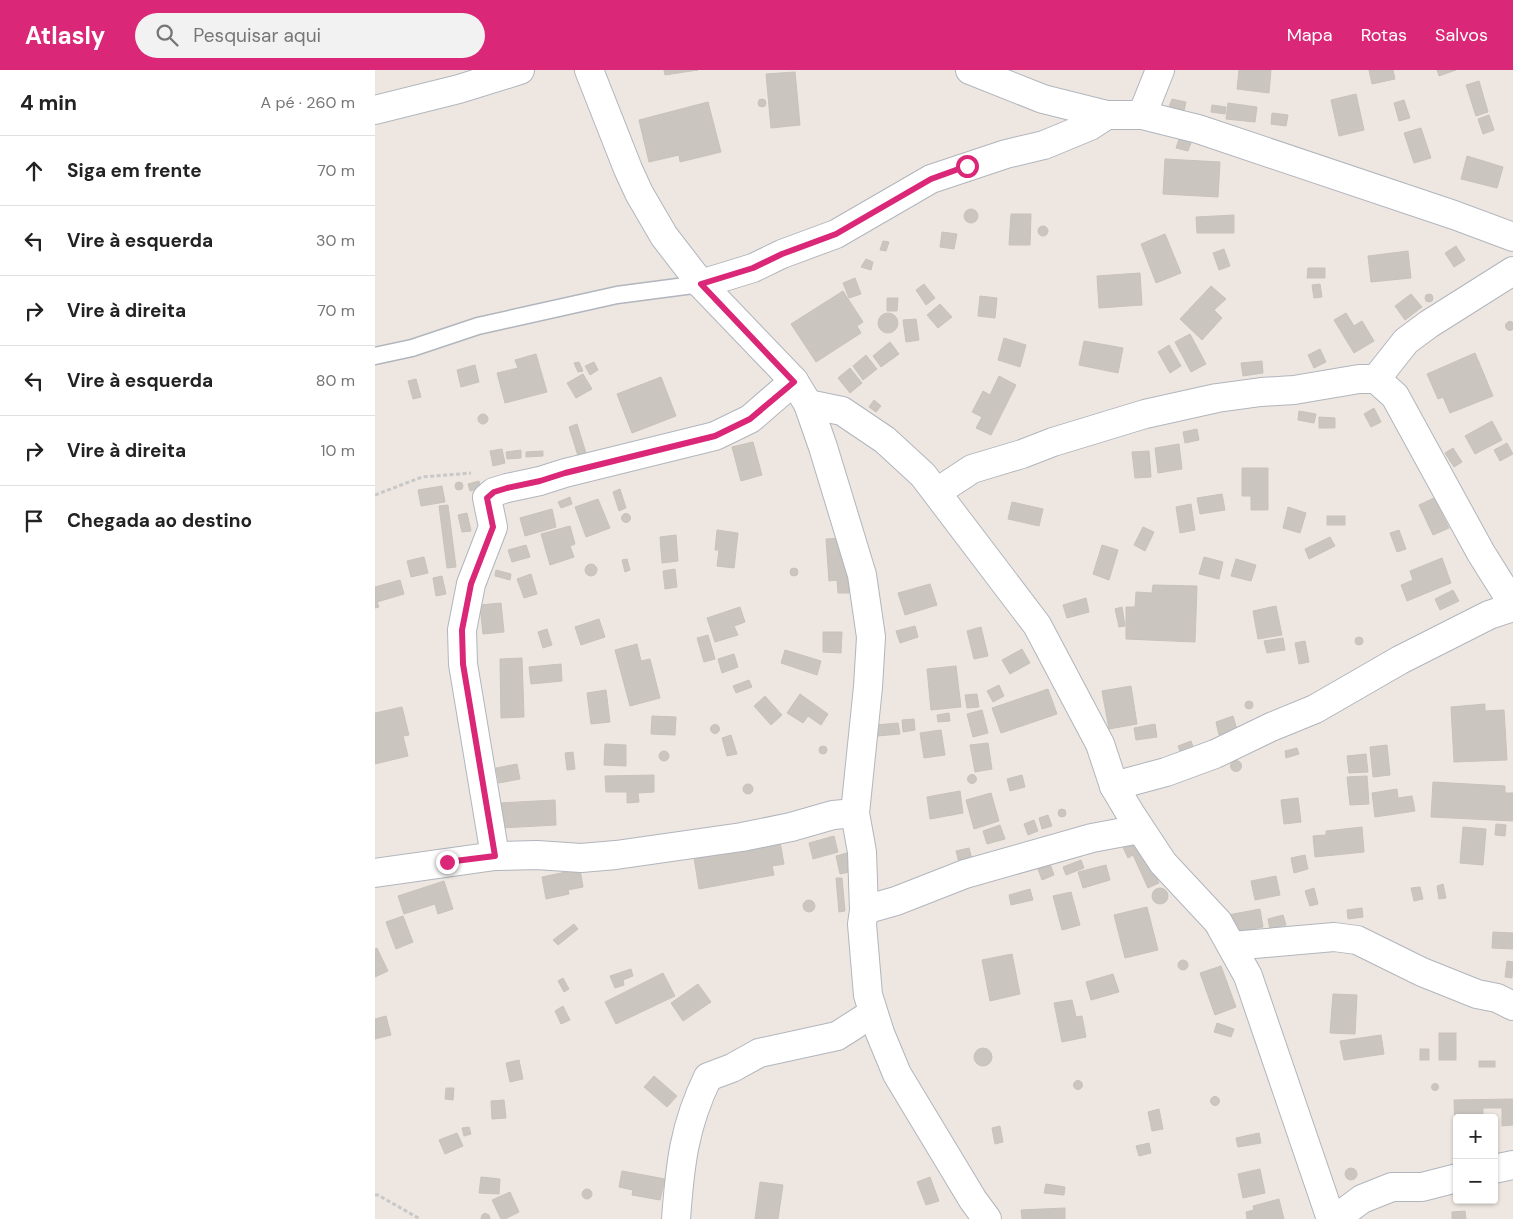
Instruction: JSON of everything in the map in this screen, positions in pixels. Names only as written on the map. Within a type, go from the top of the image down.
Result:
[{"type":"street","points":[[375,110],[459,89],[520,70]]},
{"type":"street","points":[[589,70],[618,147],[639,193],[664,236],[701,284],[794,382],[808,404],[823,446],[862,575],[871,637],[869,687],[855,813],[863,852],[865,910],[862,924],[868,994],[879,1034],[897,1074],[973,1200],[987,1219]]},
{"type":"street","points":[[970,70],[1043,99],[1107,115],[1142,115],[1198,129],[1454,215],[1513,237]]},
{"type":"street","points":[[1142,115],[1160,70]]},
{"type":"street","points":[[701,284],[753,268],[782,254],[836,234],[931,179],[1006,154],[1044,146],[1090,126],[1107,115]]},
{"type":"street","points":[[1375,379],[1406,341],[1429,324],[1513,271]]},
{"type":"street","points":[[937,492],[972,469],[1145,414],[1217,398],[1294,390],[1359,379],[1375,379],[1395,396],[1481,553],[1513,605],[1424,648],[1315,709],[1215,754],[1167,772],[1115,786]]},
{"type":"street","points":[[495,856],[463,664],[462,630],[471,584],[493,527],[487,498],[494,492],[507,488],[715,436],[750,419],[794,382]]},
{"type":"street","points":[[808,404],[842,411],[885,440],[923,475],[1037,625],[1100,744],[1115,786],[1140,829],[1163,863],[1218,922],[1248,976],[1331,1219]]},
{"type":"street","points":[[375,873],[495,856],[537,855],[581,858],[616,855],[742,837],[791,827],[833,814],[855,813]]},
{"type":"street","points":[[865,910],[897,901],[965,874],[1093,838],[1140,829]]},
{"type":"street","points":[[1231,946],[1334,937],[1357,940],[1422,972],[1477,994],[1497,998],[1513,1006]]},
{"type":"street","points":[[676,1219],[680,1167],[685,1136],[708,1077],[732,1068],[759,1054],[837,1036],[873,1013]]},
{"type":"street","points":[[1498,1168],[1513,1165]]},
{"type":"street","points":[[1335,1219],[1362,1199],[1392,1187],[1422,1187],[1453,1179]]},
{"type":"lane","points":[[375,356],[412,348],[478,326],[617,295],[701,284]]},
{"type":"path","points":[[375,495],[422,477],[468,472],[483,477],[487,498]]},
{"type":"path","points":[[375,1194],[418,1218]]},
{"type":"path","points":[[413,1219],[418,1218]]},
{"type":"building","points":[[664,70],[698,70],[665,75]]},
{"type":"building","points":[[1239,70],[1271,70],[1269,93],[1237,89]]},
{"type":"building","points":[[1369,70],[1393,70],[1395,79],[1372,84]]},
{"type":"building","points":[[1437,70],[1456,70],[1439,76]]},
{"type":"building","points":[[795,72],[800,125],[771,128],[766,74]]},
{"type":"building","points":[[1479,81],[1488,112],[1476,116],[1466,85]]},
{"type":"building","points":[[1356,94],[1364,130],[1339,136],[1331,100]]},
{"type":"building","points":[[762,99],[766,103],[762,107],[758,103]]},
{"type":"building","points":[[1172,99],[1186,102],[1184,111],[1169,107]]},
{"type":"building","points":[[1404,100],[1410,118],[1399,121],[1394,103]]},
{"type":"building","points":[[708,102],[721,152],[680,162],[679,155],[649,162],[639,120]]},
{"type":"building","points":[[1228,103],[1257,107],[1255,122],[1226,119]]},
{"type":"building","points":[[1212,105],[1226,107],[1225,114],[1211,112]]},
{"type":"building","points":[[1272,113],[1288,115],[1286,126],[1271,124]]},
{"type":"building","points":[[1489,115],[1494,130],[1483,134],[1478,119]]},
{"type":"building","points":[[1421,128],[1431,158],[1414,163],[1404,133]]},
{"type":"building","points":[[1179,139],[1191,143],[1188,151],[1176,148]]},
{"type":"building","points":[[1467,156],[1503,167],[1497,188],[1461,179]]},
{"type":"building","points":[[1165,159],[1220,162],[1218,197],[1163,194]]},
{"type":"building","points":[[968,209],[974,209],[978,216],[974,223],[968,223],[964,219],[964,213]]},
{"type":"building","points":[[1011,214],[1031,214],[1030,245],[1009,245]]},
{"type":"building","points":[[1234,215],[1234,233],[1197,233],[1196,217]]},
{"type":"building","points":[[1041,226],[1045,226],[1048,231],[1045,236],[1041,236],[1038,233],[1038,229]]},
{"type":"building","points":[[942,232],[957,234],[954,249],[940,247]]},
{"type":"building","points":[[1165,234],[1181,273],[1156,283],[1141,244]]},
{"type":"building","points":[[883,241],[889,242],[886,251],[880,250]]},
{"type":"building","points":[[1456,246],[1465,260],[1454,267],[1445,253]]},
{"type":"building","points":[[1224,249],[1230,266],[1219,270],[1213,253]]},
{"type":"building","points":[[1408,251],[1411,278],[1371,282],[1368,256]]},
{"type":"building","points":[[866,259],[873,262],[871,270],[861,267]]},
{"type":"building","points":[[1308,268],[1325,268],[1325,278],[1307,278]]},
{"type":"building","points":[[1140,273],[1142,305],[1099,308],[1097,276]]},
{"type":"building","points":[[855,278],[861,294],[849,298],[843,283]]},
{"type":"building","points":[[924,284],[935,298],[926,305],[916,290]]},
{"type":"building","points":[[1320,284],[1322,297],[1314,298],[1312,285]]},
{"type":"building","points":[[1211,286],[1226,299],[1214,310],[1222,318],[1202,340],[1180,319]]},
{"type":"building","points":[[843,291],[863,322],[857,326],[861,333],[816,362],[791,324]]},
{"type":"building","points":[[1411,294],[1422,307],[1405,320],[1395,306]]},
{"type":"building","points":[[1429,294],[1433,298],[1429,302],[1425,298]]},
{"type":"building","points":[[980,296],[997,298],[995,318],[978,316]]},
{"type":"building","points":[[887,298],[898,298],[897,311],[887,311]]},
{"type":"building","points":[[940,304],[952,317],[938,328],[927,315]]},
{"type":"building","points":[[888,313],[895,316],[898,323],[895,330],[888,333],[881,330],[878,323],[881,316]]},
{"type":"building","points":[[1346,313],[1354,326],[1362,321],[1374,341],[1354,353],[1334,320]]},
{"type":"building","points":[[916,319],[919,340],[906,342],[903,320]]},
{"type":"building","points":[[1510,322],[1514,326],[1510,330],[1506,326]]},
{"type":"building","points":[[1190,334],[1206,364],[1191,372],[1175,342]]},
{"type":"building","points":[[1004,338],[1026,345],[1020,367],[998,360]]},
{"type":"building","points":[[1084,341],[1123,348],[1118,373],[1079,365]]},
{"type":"building","points":[[890,342],[899,354],[881,367],[873,356]]},
{"type":"building","points":[[1169,345],[1181,366],[1170,373],[1158,352]]},
{"type":"building","points":[[1320,349],[1326,362],[1314,368],[1308,355]]},
{"type":"building","points":[[1475,353],[1493,396],[1450,413],[1443,397],[1438,399],[1427,374]]},
{"type":"building","points":[[536,354],[547,392],[505,403],[497,373],[518,368],[515,360]]},
{"type":"building","points":[[866,355],[877,369],[863,380],[853,366]]},
{"type":"building","points":[[1262,361],[1263,373],[1243,376],[1241,363]]},
{"type":"building","points":[[579,362],[583,371],[578,372],[574,363]]},
{"type":"building","points":[[594,362],[598,370],[590,375],[585,366]]},
{"type":"building","points":[[475,365],[479,382],[461,387],[457,370]]},
{"type":"building","points":[[850,368],[862,383],[850,393],[838,378]]},
{"type":"building","points":[[583,374],[592,389],[576,398],[567,383]]},
{"type":"building","points":[[999,376],[1016,385],[991,435],[976,428],[982,417],[972,412],[983,391],[990,395]]},
{"type":"building","points":[[661,377],[676,416],[632,433],[617,394]]},
{"type":"building","points":[[416,379],[421,397],[413,399],[408,381]]},
{"type":"building","points":[[874,400],[881,406],[876,412],[869,407]]},
{"type":"building","points":[[1374,408],[1381,422],[1371,427],[1364,414]]},
{"type":"building","points":[[1299,411],[1316,414],[1314,423],[1298,420]]},
{"type":"building","points":[[481,414],[485,414],[488,419],[487,423],[481,424],[478,421],[478,417]]},
{"type":"building","points":[[1319,417],[1335,418],[1335,428],[1319,428]]},
{"type":"building","points":[[1492,421],[1502,440],[1475,454],[1465,436]]},
{"type":"building","points":[[577,424],[586,453],[578,456],[569,427]]},
{"type":"building","points":[[1197,429],[1199,440],[1185,443],[1183,432]]},
{"type":"building","points":[[753,442],[762,475],[741,481],[732,447]]},
{"type":"building","points":[[1507,443],[1513,454],[1500,461],[1494,450]]},
{"type":"building","points":[[1179,444],[1182,469],[1158,473],[1155,448]]},
{"type":"building","points":[[1453,448],[1462,462],[1454,467],[1445,453]]},
{"type":"building","points":[[502,449],[505,463],[493,466],[490,451]]},
{"type":"building","points":[[521,450],[521,458],[507,459],[506,452]]},
{"type":"building","points":[[543,451],[543,456],[526,457],[526,452]]},
{"type":"building","points":[[1149,451],[1151,477],[1135,478],[1132,452]]},
{"type":"building","points":[[1242,468],[1268,468],[1268,510],[1251,510],[1251,496],[1242,496]]},
{"type":"building","points":[[479,481],[481,488],[470,491],[468,484]]},
{"type":"building","points":[[459,482],[463,486],[459,490],[455,486]]},
{"type":"building","points":[[442,486],[445,502],[421,506],[418,490]]},
{"type":"building","points":[[620,489],[626,508],[619,511],[613,492]]},
{"type":"building","points":[[1222,494],[1225,510],[1200,514],[1197,498]]},
{"type":"building","points":[[570,497],[572,504],[561,508],[558,502]]},
{"type":"building","points":[[1434,498],[1449,528],[1433,535],[1419,505]]},
{"type":"building","points":[[598,499],[610,528],[586,537],[575,507]]},
{"type":"building","points":[[1012,502],[1043,509],[1039,526],[1008,519]]},
{"type":"building","points":[[1191,504],[1195,530],[1180,533],[1176,507]]},
{"type":"building","points":[[448,505],[456,567],[447,568],[439,506]]},
{"type":"building","points":[[1288,507],[1306,513],[1300,533],[1283,528]]},
{"type":"building","points":[[552,509],[556,527],[525,536],[520,518]]},
{"type":"building","points":[[467,513],[471,531],[462,532],[458,515]]},
{"type":"building","points":[[626,513],[631,518],[626,523],[621,518]]},
{"type":"building","points":[[1327,516],[1345,516],[1345,525],[1327,525]]},
{"type":"building","points":[[570,526],[575,544],[570,546],[574,557],[550,565],[541,534]]},
{"type":"building","points":[[1143,527],[1154,532],[1145,551],[1134,545]]},
{"type":"building","points":[[717,530],[738,533],[734,568],[717,566],[719,550],[715,550]]},
{"type":"building","points":[[1399,530],[1406,549],[1397,552],[1390,533]]},
{"type":"building","points":[[676,535],[678,561],[662,563],[660,537]]},
{"type":"building","points":[[1330,537],[1335,546],[1309,559],[1305,549]]},
{"type":"building","points":[[845,538],[849,593],[838,593],[837,580],[829,581],[826,539]]},
{"type":"building","points":[[526,545],[530,557],[512,562],[508,550]]},
{"type":"building","points":[[1102,545],[1118,550],[1109,580],[1093,574]]},
{"type":"building","points":[[424,557],[428,573],[411,577],[407,561]]},
{"type":"building","points":[[1204,557],[1223,562],[1219,579],[1199,574]]},
{"type":"building","points":[[1442,558],[1451,583],[1407,601],[1401,585],[1413,580],[1410,571]]},
{"type":"building","points":[[627,559],[630,570],[625,572],[622,560]]},
{"type":"building","points":[[1236,559],[1256,565],[1251,581],[1231,576]]},
{"type":"building","points":[[591,564],[597,570],[591,576],[585,570]]},
{"type":"building","points":[[794,568],[798,572],[794,576],[790,572]]},
{"type":"building","points":[[675,569],[677,587],[665,589],[663,571]]},
{"type":"building","points":[[496,570],[511,574],[510,580],[495,576]]},
{"type":"building","points":[[531,574],[537,594],[524,598],[517,579]]},
{"type":"building","points":[[442,576],[446,594],[436,596],[433,578]]},
{"type":"building","points":[[400,580],[404,594],[377,602],[379,607],[375,608],[375,587]]},
{"type":"building","points":[[930,584],[937,605],[905,615],[898,593]]},
{"type":"building","points":[[1153,585],[1197,586],[1195,642],[1126,639],[1126,607],[1135,607],[1136,592],[1152,593]]},
{"type":"building","points":[[1453,590],[1459,601],[1440,610],[1435,599]]},
{"type":"building","points":[[1086,598],[1089,612],[1067,618],[1063,605]]},
{"type":"building","points":[[501,603],[504,632],[483,634],[480,605]]},
{"type":"building","points":[[1276,606],[1282,635],[1258,639],[1253,611]]},
{"type":"building","points":[[740,607],[745,622],[734,626],[738,635],[715,642],[707,618]]},
{"type":"building","points":[[1122,607],[1125,626],[1119,627],[1115,609]]},
{"type":"building","points":[[599,619],[605,637],[581,645],[575,627]]},
{"type":"building","points":[[915,626],[918,637],[900,643],[896,631]]},
{"type":"building","points":[[981,627],[988,656],[974,659],[967,631]]},
{"type":"building","points":[[547,629],[552,645],[543,648],[538,632]]},
{"type":"building","points":[[823,632],[842,632],[841,653],[823,652]]},
{"type":"building","points":[[708,635],[715,659],[704,662],[697,638]]},
{"type":"building","points":[[1359,637],[1363,641],[1359,645],[1355,641]]},
{"type":"building","points":[[1283,638],[1285,650],[1267,653],[1264,641]]},
{"type":"building","points":[[1305,641],[1309,662],[1299,664],[1295,643]]},
{"type":"building","points":[[637,644],[641,661],[650,659],[660,698],[630,706],[615,650]]},
{"type":"building","points":[[1022,649],[1030,663],[1010,674],[1002,660]]},
{"type":"building","points":[[785,650],[821,661],[817,675],[781,663]]},
{"type":"building","points":[[734,654],[738,667],[722,673],[718,659]]},
{"type":"building","points":[[522,658],[524,717],[501,718],[500,659]]},
{"type":"building","points":[[561,664],[562,681],[531,684],[529,667]]},
{"type":"building","points":[[956,666],[961,707],[931,710],[927,669]]},
{"type":"building","points":[[749,680],[752,687],[736,693],[733,686]]},
{"type":"building","points":[[999,685],[1004,696],[993,702],[987,691]]},
{"type":"building","points":[[1131,686],[1137,724],[1109,729],[1102,691]]},
{"type":"building","points":[[1048,689],[1057,714],[1001,733],[992,708]]},
{"type":"building","points":[[606,690],[610,722],[591,724],[587,693]]},
{"type":"building","points":[[800,694],[828,714],[821,725],[808,716],[803,723],[787,713]]},
{"type":"building","points":[[977,694],[979,707],[967,708],[965,695]]},
{"type":"building","points":[[765,696],[782,715],[771,725],[754,706]]},
{"type":"building","points":[[1249,701],[1253,705],[1249,709],[1245,705]]},
{"type":"building","points":[[1485,704],[1485,711],[1504,710],[1507,760],[1454,762],[1451,707]]},
{"type":"building","points":[[402,707],[409,735],[403,736],[408,756],[375,764],[375,713]]},
{"type":"building","points":[[982,710],[988,733],[973,737],[967,714]]},
{"type":"building","points":[[949,713],[950,721],[938,722],[937,715]]},
{"type":"building","points":[[652,716],[676,717],[675,735],[651,734]]},
{"type":"building","points":[[1233,716],[1237,730],[1219,735],[1216,722]]},
{"type":"building","points":[[914,719],[915,730],[903,732],[902,720]]},
{"type":"building","points":[[898,723],[900,734],[877,736],[876,725]]},
{"type":"building","points":[[1155,724],[1157,737],[1136,740],[1134,728]]},
{"type":"building","points":[[715,725],[719,729],[715,733],[711,729]]},
{"type":"building","points":[[941,730],[945,755],[924,758],[920,733]]},
{"type":"building","points":[[731,735],[737,754],[727,756],[722,738]]},
{"type":"building","points":[[1191,741],[1195,752],[1182,757],[1178,746]]},
{"type":"building","points":[[988,743],[992,769],[975,772],[970,745]]},
{"type":"building","points":[[605,744],[626,745],[626,766],[604,765]]},
{"type":"building","points":[[1387,745],[1390,775],[1373,777],[1370,747]]},
{"type":"building","points":[[823,746],[827,750],[823,754],[819,750]]},
{"type":"building","points":[[1297,748],[1299,754],[1286,758],[1285,751]]},
{"type":"building","points":[[662,751],[666,751],[669,756],[668,760],[662,761],[659,758],[659,754]]},
{"type":"building","points":[[573,752],[575,769],[567,770],[565,753]]},
{"type":"building","points":[[1366,754],[1368,772],[1349,773],[1347,756]]},
{"type":"building","points":[[1234,761],[1238,761],[1241,766],[1240,770],[1234,771],[1231,768],[1231,764]]},
{"type":"building","points":[[517,764],[520,779],[499,783],[496,768]]},
{"type":"building","points":[[654,775],[654,792],[638,793],[639,802],[627,803],[627,792],[606,792],[605,776]]},
{"type":"building","points":[[972,775],[976,779],[972,783],[968,779]]},
{"type":"building","points":[[1022,775],[1025,787],[1010,791],[1007,779]]},
{"type":"building","points":[[1367,776],[1369,804],[1350,805],[1347,777]]},
{"type":"building","points":[[1433,782],[1505,786],[1505,793],[1513,793],[1513,821],[1431,817]]},
{"type":"building","points":[[746,784],[750,784],[753,789],[750,794],[746,794],[743,791],[743,787]]},
{"type":"building","points":[[1397,789],[1398,798],[1412,796],[1415,811],[1375,817],[1372,793]]},
{"type":"building","points":[[960,791],[963,813],[930,819],[927,797]]},
{"type":"building","points":[[991,793],[999,821],[974,829],[966,800]]},
{"type":"building","points":[[1298,798],[1301,822],[1284,824],[1281,800]]},
{"type":"building","points":[[555,800],[556,825],[501,828],[500,803]]},
{"type":"building","points":[[1062,809],[1066,813],[1062,817],[1058,813]]},
{"type":"building","points":[[1048,815],[1052,826],[1042,829],[1039,818]]},
{"type":"building","points":[[1034,820],[1038,831],[1028,835],[1024,824]]},
{"type":"building","points":[[1496,824],[1506,825],[1505,836],[1495,835]]},
{"type":"building","points":[[1000,825],[1005,839],[987,844],[983,831]]},
{"type":"building","points":[[1362,827],[1364,852],[1315,857],[1313,836],[1326,835],[1326,831]]},
{"type":"building","points":[[1463,827],[1486,829],[1483,865],[1460,863]]},
{"type":"building","points":[[834,836],[838,852],[813,859],[809,843]]},
{"type":"building","points":[[1138,838],[1159,883],[1148,888],[1133,855],[1128,858],[1122,845]]},
{"type":"building","points":[[780,842],[784,864],[772,866],[774,875],[699,889],[694,858]]},
{"type":"building","points":[[969,848],[972,859],[959,863],[956,851]]},
{"type":"building","points":[[850,852],[854,871],[840,874],[836,856]]},
{"type":"building","points":[[1305,855],[1308,869],[1294,873],[1291,858]]},
{"type":"building","points":[[1081,860],[1084,868],[1066,875],[1063,867]]},
{"type":"building","points":[[1050,864],[1054,875],[1042,880],[1038,869]]},
{"type":"building","points":[[1106,865],[1110,880],[1083,888],[1078,872]]},
{"type":"building","points":[[580,869],[583,887],[568,890],[569,894],[546,899],[542,877]]},
{"type":"building","points":[[1276,876],[1280,895],[1255,900],[1251,881]]},
{"type":"building","points":[[836,878],[842,878],[845,911],[839,912]]},
{"type":"building","points":[[444,881],[453,909],[438,914],[435,904],[404,914],[398,896]]},
{"type":"building","points":[[1443,884],[1446,898],[1439,899],[1437,886]]},
{"type":"building","points":[[1420,887],[1423,899],[1414,901],[1411,888]]},
{"type":"building","points":[[1157,888],[1163,888],[1168,893],[1166,902],[1157,904],[1152,899],[1152,893]]},
{"type":"building","points":[[1314,888],[1318,904],[1310,906],[1305,891]]},
{"type":"building","points":[[1030,889],[1033,900],[1011,905],[1009,895]]},
{"type":"building","points":[[1071,892],[1080,925],[1062,930],[1053,896]]},
{"type":"building","points":[[807,900],[811,900],[815,906],[811,912],[807,912],[803,908],[803,904]]},
{"type":"building","points":[[1147,907],[1158,950],[1125,958],[1114,915]]},
{"type":"building","points":[[1362,908],[1363,917],[1348,919],[1347,910]]},
{"type":"building","points":[[1260,909],[1263,927],[1231,933],[1228,915]]},
{"type":"building","points":[[1283,915],[1286,925],[1270,929],[1268,919]]},
{"type":"building","points":[[403,916],[413,942],[396,949],[386,922]]},
{"type":"building","points":[[574,924],[578,929],[558,945],[553,940]]},
{"type":"building","points":[[1493,932],[1513,933],[1513,949],[1492,948]]},
{"type":"building","points":[[377,948],[388,971],[375,977],[375,949]]},
{"type":"building","points":[[1012,954],[1020,994],[990,1001],[982,960]]},
{"type":"building","points":[[1181,960],[1185,960],[1188,965],[1187,969],[1181,970],[1178,967],[1178,963]]},
{"type":"building","points":[[1507,961],[1513,962],[1512,978],[1505,977]]},
{"type":"building","points":[[1221,966],[1236,1007],[1215,1015],[1200,973]]},
{"type":"building","points":[[631,969],[633,976],[623,980],[624,985],[615,988],[610,976]]},
{"type":"building","points":[[663,973],[675,996],[616,1024],[605,1002]]},
{"type":"building","points":[[1113,974],[1119,992],[1091,1000],[1086,982]]},
{"type":"building","points":[[563,978],[569,989],[564,992],[558,981]]},
{"type":"building","points":[[698,984],[711,1002],[683,1021],[671,1003]]},
{"type":"building","points":[[1333,994],[1357,995],[1355,1034],[1330,1033]]},
{"type":"building","points":[[1072,1000],[1076,1017],[1082,1016],[1086,1037],[1062,1042],[1054,1003]]},
{"type":"building","points":[[563,1006],[570,1020],[561,1024],[555,1011]]},
{"type":"building","points":[[386,1016],[391,1035],[375,1039],[375,1019]]},
{"type":"building","points":[[1217,1023],[1234,1029],[1231,1037],[1214,1032]]},
{"type":"building","points":[[1439,1033],[1456,1033],[1456,1060],[1439,1060]]},
{"type":"building","points":[[1381,1035],[1384,1054],[1344,1060],[1340,1041]]},
{"type":"building","points":[[979,1048],[987,1048],[992,1053],[990,1064],[979,1066],[974,1061],[974,1053]]},
{"type":"building","points":[[1420,1049],[1429,1049],[1429,1060],[1420,1060]]},
{"type":"building","points":[[519,1060],[523,1079],[510,1082],[506,1063]]},
{"type":"building","points":[[1479,1061],[1495,1061],[1495,1067],[1479,1067]]},
{"type":"building","points":[[654,1076],[677,1096],[667,1107],[644,1087]]},
{"type":"building","points":[[1078,1081],[1082,1085],[1078,1089],[1074,1085]]},
{"type":"building","points":[[1435,1083],[1439,1087],[1435,1091],[1431,1087]]},
{"type":"building","points":[[446,1088],[454,1088],[453,1100],[445,1099]]},
{"type":"building","points":[[1215,1096],[1220,1101],[1215,1106],[1210,1101]]},
{"type":"building","points":[[1513,1099],[1513,1125],[1502,1126],[1502,1108],[1483,1108],[1483,1114],[1455,1114],[1454,1100]]},
{"type":"building","points":[[504,1100],[506,1118],[492,1119],[491,1101]]},
{"type":"building","points":[[1159,1109],[1163,1129],[1152,1131],[1148,1112]]},
{"type":"building","points":[[1000,1126],[1003,1142],[995,1144],[992,1128]]},
{"type":"building","points":[[469,1127],[471,1134],[464,1136],[462,1128]]},
{"type":"building","points":[[457,1133],[463,1146],[445,1154],[439,1140]]},
{"type":"building","points":[[1259,1133],[1261,1143],[1238,1147],[1236,1138]]},
{"type":"building","points":[[1149,1143],[1151,1153],[1139,1156],[1136,1146]]},
{"type":"building","points":[[1349,1168],[1353,1168],[1357,1174],[1353,1180],[1349,1180],[1345,1176],[1345,1172]]},
{"type":"building","points":[[1260,1169],[1265,1193],[1243,1198],[1238,1174]]},
{"type":"building","points":[[622,1171],[665,1179],[660,1200],[632,1195],[633,1190],[619,1187]]},
{"type":"building","points":[[481,1177],[500,1179],[499,1194],[479,1193]]},
{"type":"building","points":[[930,1177],[939,1201],[926,1205],[917,1182]]},
{"type":"building","points":[[760,1182],[783,1185],[778,1219],[755,1219]]},
{"type":"building","points":[[1046,1184],[1065,1187],[1064,1195],[1044,1193]]},
{"type":"building","points":[[585,1189],[589,1189],[592,1194],[591,1198],[585,1199],[582,1196],[582,1192]]},
{"type":"building","points":[[510,1192],[519,1212],[501,1219],[492,1200]]},
{"type":"building","points":[[1279,1199],[1284,1219],[1247,1219],[1246,1212],[1254,1210],[1253,1206]]},
{"type":"building","points":[[1065,1208],[1065,1219],[1022,1219],[1021,1210]]},
{"type":"building","points":[[1465,1211],[1466,1219],[1452,1219],[1452,1212]]},
{"type":"building","points":[[485,1213],[489,1215],[490,1219],[481,1219]]},
{"type":"route","points":[[447,862],[495,856],[463,664],[462,630],[471,584],[493,527],[487,498],[494,492],[507,488],[715,436],[750,419],[794,382],[701,284],[753,268],[782,254],[836,234],[931,179],[967,166]]}]
